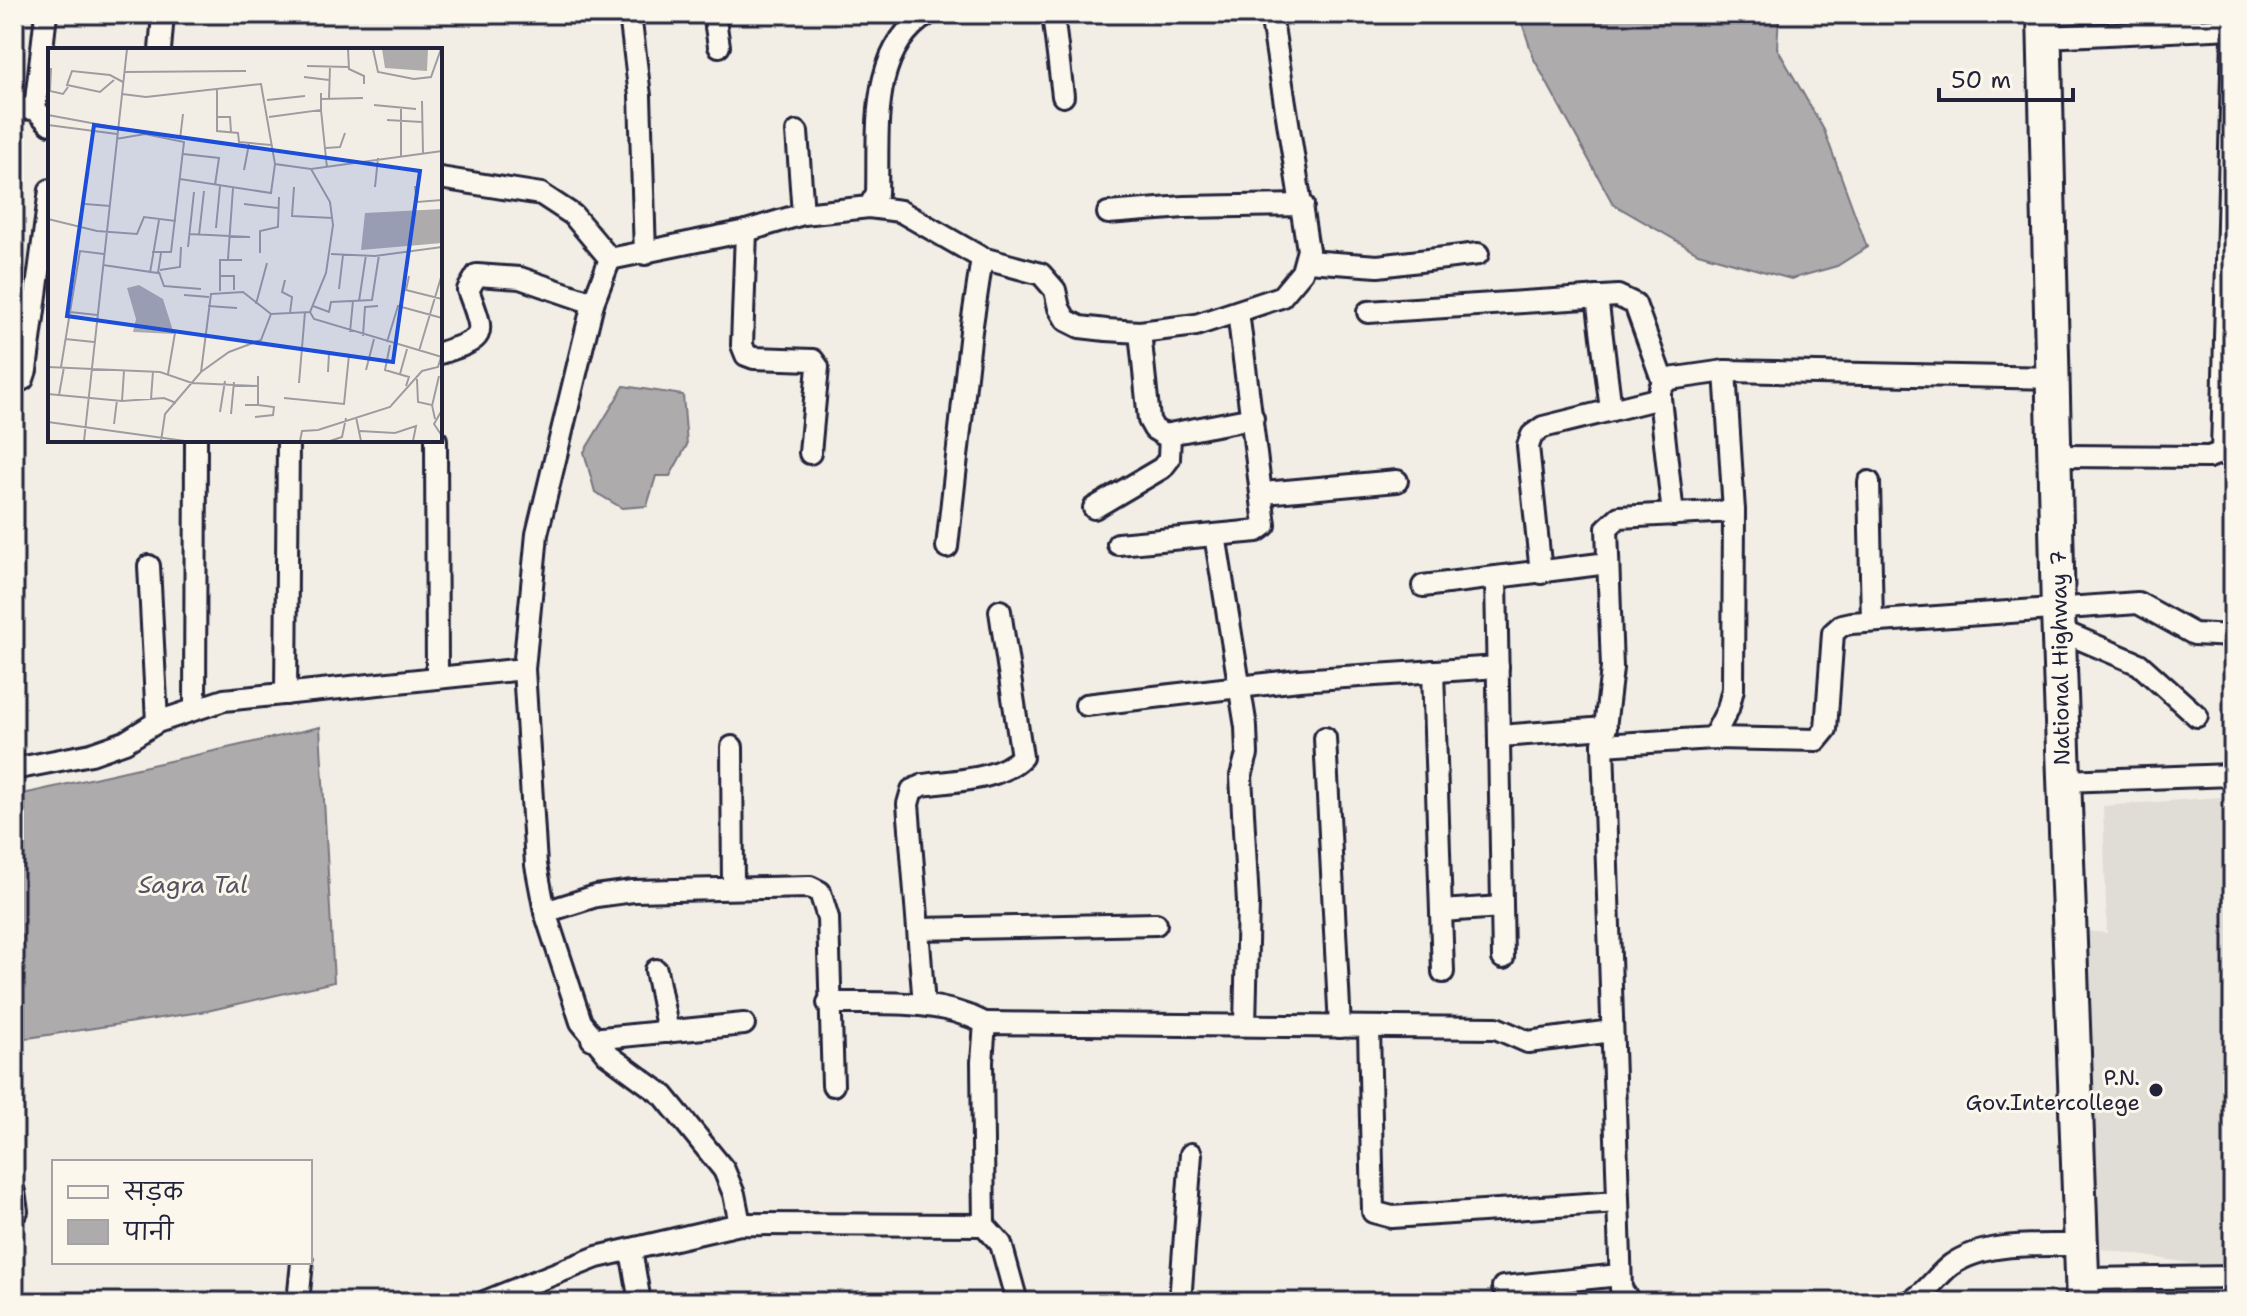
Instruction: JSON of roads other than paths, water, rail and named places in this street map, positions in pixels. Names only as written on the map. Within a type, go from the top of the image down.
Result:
[{"type":"main road","name":"National Highway 7","points":[[2044,25],[2057,456],[2058,620],[2082,1291]]},
{"type":"street","points":[[46,14],[24,109],[48,123]]},
{"type":"street","points":[[160,48],[163,14]]},
{"type":"street","points":[[630,14],[640,96],[645,254]]},
{"type":"street","points":[[714,14],[719,46]]},
{"type":"street","points":[[869,207],[877,193],[885,72],[892,51],[915,22],[928,14]]},
{"type":"street","points":[[1053,14],[1063,96]]},
{"type":"street","points":[[610,259],[746,231],[803,214],[869,207],[900,211],[982,258],[1041,274],[1055,290],[1059,308],[1066,320],[1080,327],[1140,332],[1196,325],[1281,297],[1295,283],[1307,261],[1303,205],[1271,14]]},
{"type":"street","points":[[2044,25],[2233,28]]},
{"type":"street","points":[[2057,456],[2209,457],[2222,452],[2233,34]]},
{"type":"street","points":[[797,132],[803,214]]},
{"type":"street","points":[[442,178],[541,194],[573,215],[610,259]]},
{"type":"street","points":[[14,383],[23,379],[26,370],[48,205]]},
{"type":"street","points":[[1108,213],[1184,207],[1303,205]]},
{"type":"street","points":[[746,231],[742,345],[746,355],[754,358],[813,360],[818,367],[810,453]]},
{"type":"street","points":[[1307,261],[1378,266],[1478,254]]},
{"type":"street","points":[[947,547],[982,258]]},
{"type":"street","points":[[610,259],[593,303],[537,534],[524,669],[531,808],[545,912],[572,1005],[592,1039],[664,1096],[724,1170],[734,1194],[740,1224]]},
{"type":"street","points":[[442,352],[475,342],[481,336],[481,326],[468,290],[477,275],[533,281],[593,303]]},
{"type":"street","points":[[1368,312],[1618,296],[1635,304],[1662,390],[1673,515]]},
{"type":"street","points":[[1597,297],[1611,410]]},
{"type":"street","points":[[1118,544],[1257,531],[1265,525],[1264,493],[1238,312]]},
{"type":"street","points":[[1140,332],[1149,420],[1154,429],[1170,434],[1253,418]]},
{"type":"street","points":[[1713,738],[1732,700],[1734,511],[1725,371]]},
{"type":"street","points":[[1541,573],[1528,446],[1532,435],[1543,427],[1611,410],[1662,390],[1725,371],[2055,378]]},
{"type":"street","points":[[1094,508],[1162,468],[1169,459],[1170,434]]},
{"type":"street","points":[[195,707],[196,442]]},
{"type":"street","points":[[286,694],[288,442]]},
{"type":"street","points":[[436,442],[437,677]]},
{"type":"street","points":[[1264,493],[1397,481]]},
{"type":"street","points":[[1869,482],[1872,621]]},
{"type":"street","points":[[1630,1302],[1621,1289],[1620,1275],[1612,1031],[1604,737],[1612,668],[1607,528],[1611,521],[1619,517],[1734,511]]},
{"type":"street","points":[[1215,535],[1246,727],[1247,754],[1241,776],[1248,903],[1245,1025]]},
{"type":"street","points":[[1423,586],[1608,563]]},
{"type":"street","points":[[149,566],[157,722]]},
{"type":"street","points":[[1496,579],[1503,958]]},
{"type":"street","points":[[1500,736],[1817,740],[1825,735],[1833,633],[1842,625],[1872,621],[2058,620],[2138,603],[2194,634],[2233,636]]},
{"type":"street","points":[[924,1005],[908,804],[912,790],[923,785],[996,773],[1011,768],[1022,757],[1000,611]]},
{"type":"street","points":[[2058,620],[2139,664],[2197,716]]},
{"type":"street","points":[[1086,705],[1238,685],[1498,667]]},
{"type":"street","points":[[14,769],[91,754],[125,742],[157,722],[195,707],[286,694],[524,669]]},
{"type":"street","points":[[1433,671],[1443,972]]},
{"type":"street","points":[[1325,738],[1340,1027]]},
{"type":"street","points":[[732,747],[733,887]]},
{"type":"street","points":[[2063,781],[2232,775]]},
{"type":"street","points":[[545,912],[596,896],[621,893],[733,887],[810,887],[820,892],[828,918],[828,1003],[833,1085]]},
{"type":"street","points":[[1441,911],[1502,907]]},
{"type":"street","points":[[920,929],[1156,924]]},
{"type":"street","points":[[656,970],[668,1032]]},
{"type":"street","points":[[828,1003],[924,1005],[968,1014],[985,1023],[1502,1029],[1528,1042],[1612,1031]]},
{"type":"street","points":[[985,1023],[982,1062],[984,1225],[1001,1244],[1017,1302]]},
{"type":"street","points":[[592,1039],[744,1024]]},
{"type":"street","points":[[1369,1028],[1373,1212],[1392,1217],[1618,1202]]},
{"type":"street","points":[[1180,1302],[1191,1154]]},
{"type":"street","points":[[484,1302],[597,1257],[740,1224],[984,1225]]},
{"type":"street","points":[[1909,1302],[1952,1265],[1973,1254],[2006,1247],[2081,1245]]},
{"type":"street","points":[[631,1250],[640,1302]]},
{"type":"street","points":[[298,1302],[302,1264]]},
{"type":"street","points":[[1503,1287],[1620,1275]]},
{"type":"street","points":[[2082,1291],[2233,1277]]},
{"type":"water","points":[[1519,14],[1779,14],[1777,48],[1824,130],[1867,247],[1837,266],[1791,279],[1698,253],[1613,204],[1534,59]]},
{"type":"water","points":[[624,386],[683,395],[687,445],[670,476],[656,476],[647,506],[622,508],[595,492],[584,452]]},
{"type":"water","name":"Sagra Tal","points":[[320,727],[334,982],[207,1011],[14,1040],[14,796]]},
{"type":"place","name":"P.N. Gov.Intercollege","points":[[2156,1090]]}]
